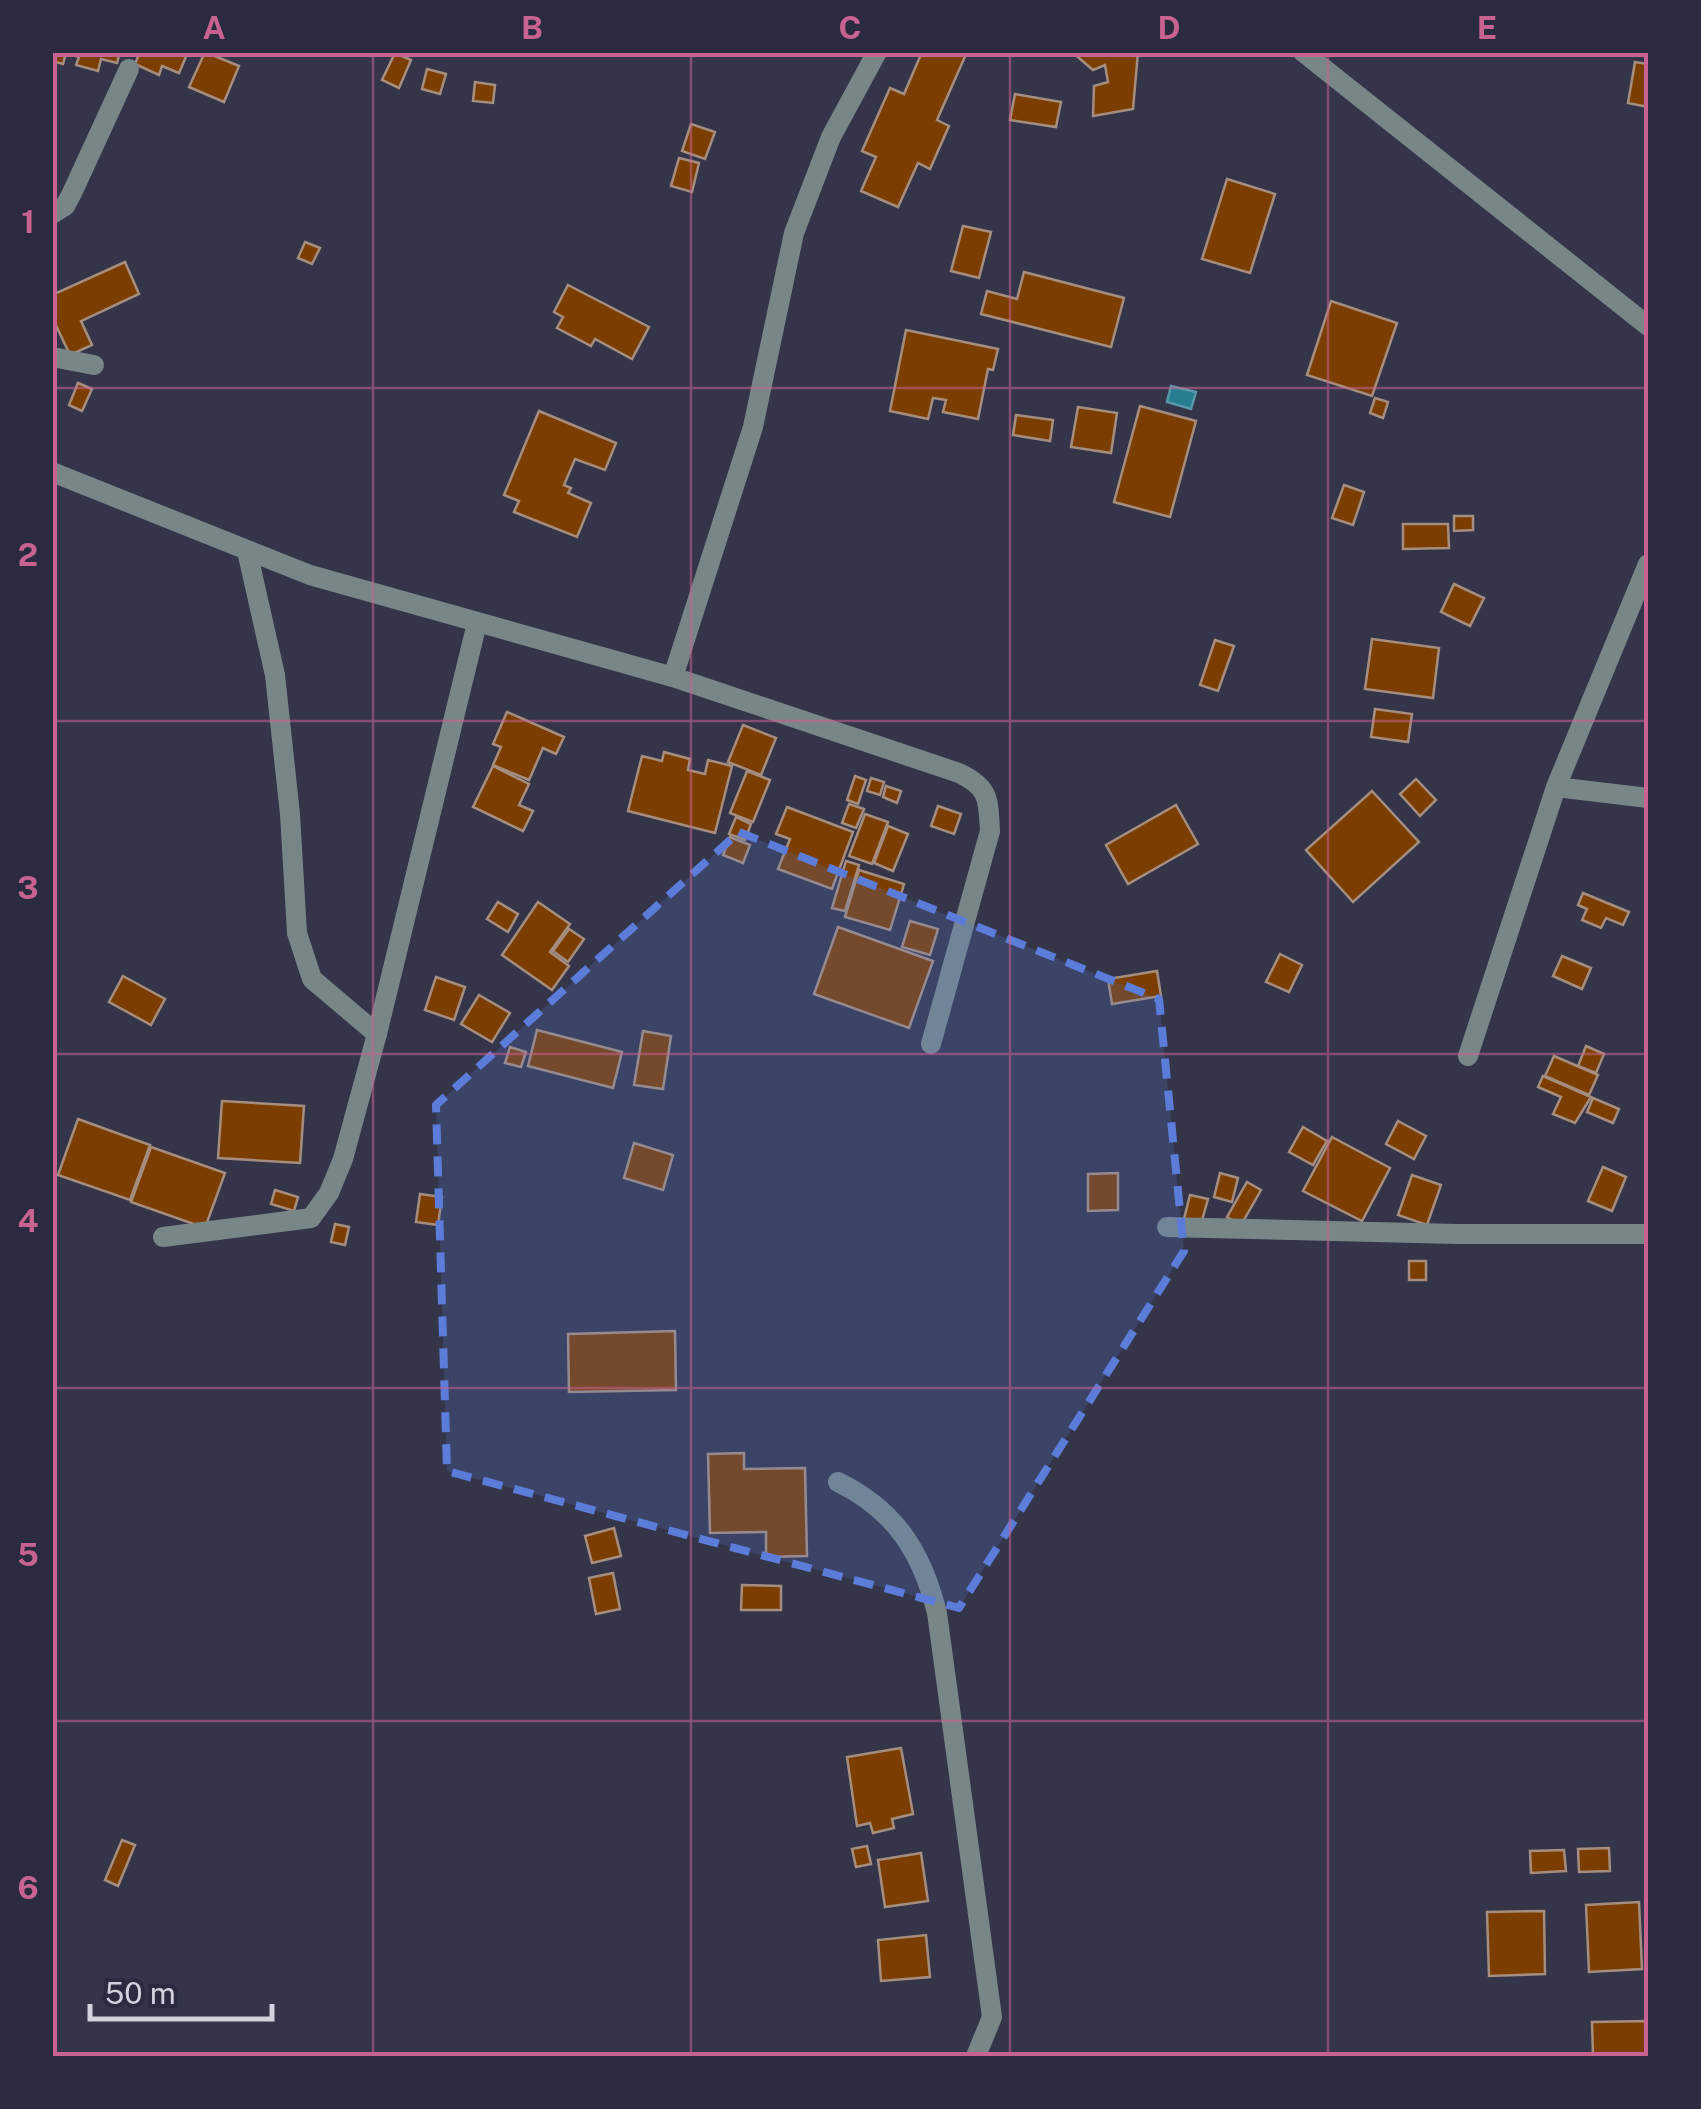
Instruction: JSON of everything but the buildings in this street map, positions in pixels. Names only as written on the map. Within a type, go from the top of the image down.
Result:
[{"type":"street","points":[[672,677],[753,428],[794,234],[831,136],[877,52]]},
{"type":"street","points":[[1303,52],[1648,326]]},
{"type":"street","points":[[52,214],[64,206],[72,193],[129,69]]},
{"type":"street","points":[[52,357],[94,364]]},
{"type":"street","points":[[52,472],[310,575],[672,677],[980,783],[988,801],[990,832],[931,1044]]},
{"type":"street","points":[[247,551],[275,676],[290,814],[297,933],[312,979],[377,1034]]},
{"type":"street","points":[[1468,1056],[1556,787],[1648,564]]},
{"type":"street","points":[[163,1237],[311,1218],[329,1193],[343,1159],[377,1034],[477,623]]},
{"type":"street","points":[[1556,787],[1648,798]]},
{"type":"street","points":[[1168,1227],[1648,1234]]},
{"type":"street","points":[[838,1482],[872,1501],[910,1540],[928,1578],[937,1613],[992,2017],[976,2056]]},
{"type":"highlighted area","points":[[739,832],[1159,999],[1184,1251],[959,1608],[447,1471],[436,1105]]},
{"type":"water","points":[[1171,386],[1196,392],[1191,409],[1167,402]]}]
